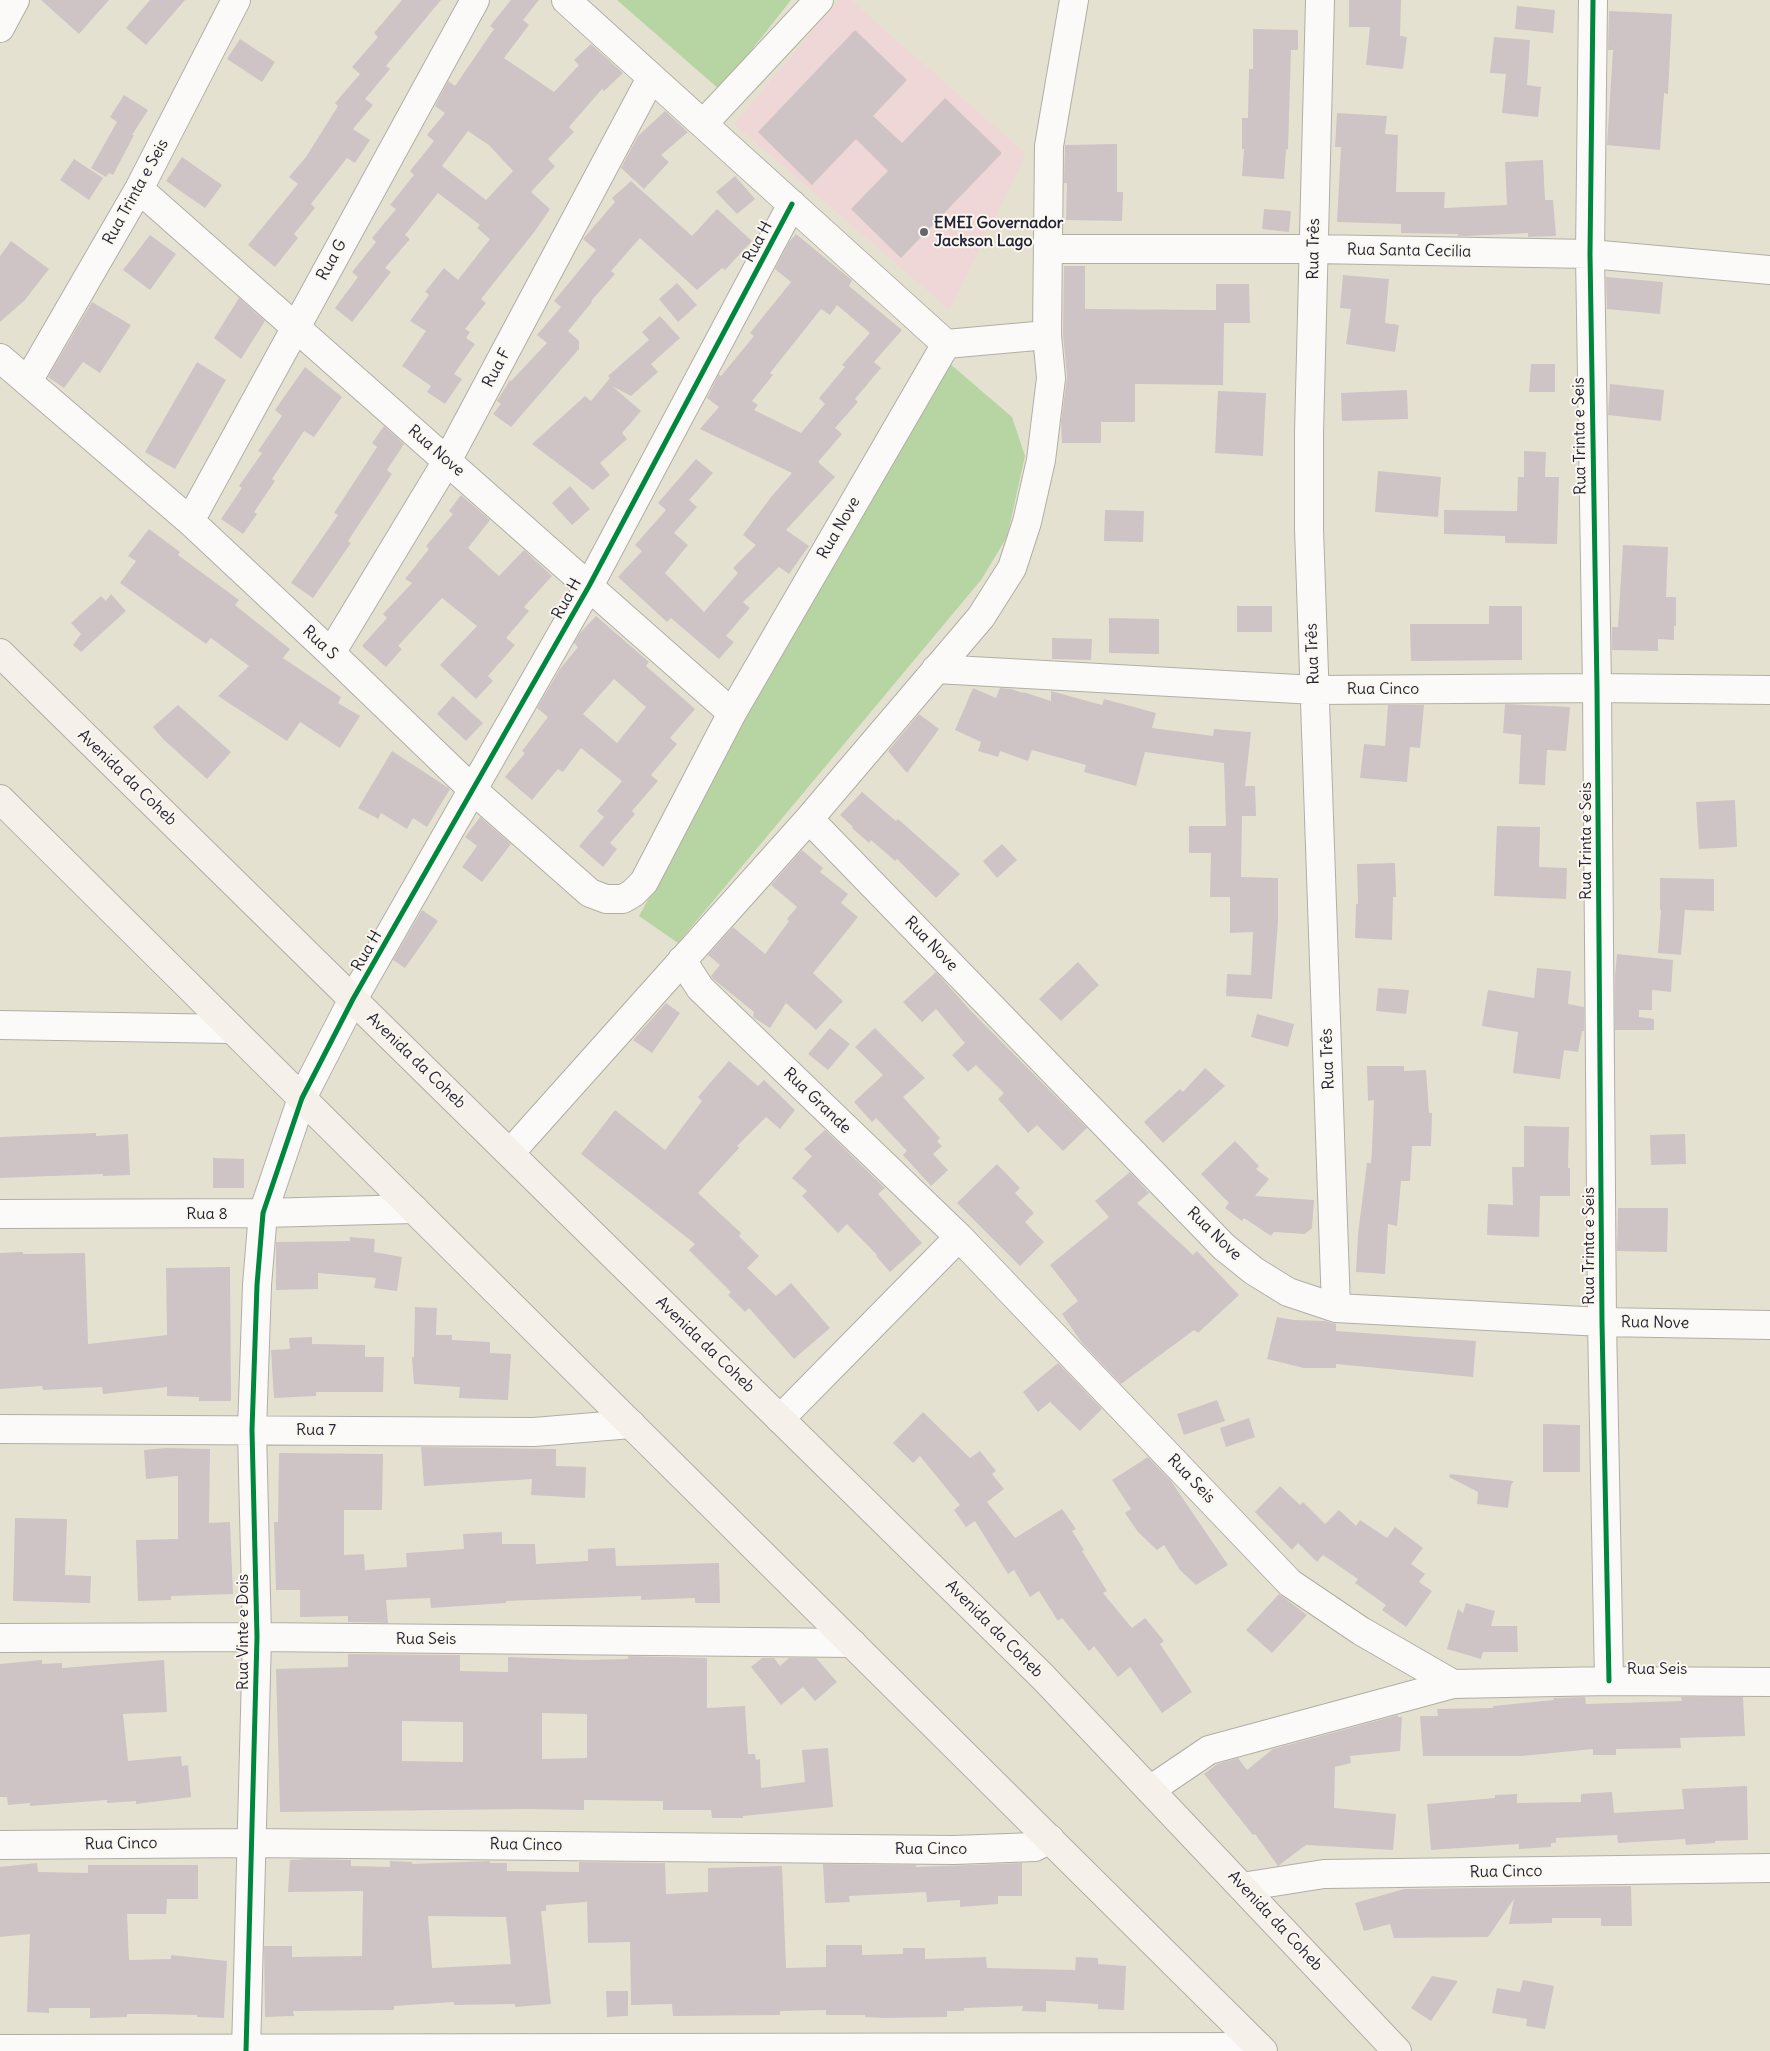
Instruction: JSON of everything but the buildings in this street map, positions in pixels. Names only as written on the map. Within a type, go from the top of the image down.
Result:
[{"type":"main road","name":"Avenida da Coheb","points":[[0,653],[1043,1677],[1397,2051]]},
{"type":"main road","points":[[0,799],[1261,2049]]},
{"type":"street","points":[[0,28],[15,0]]},
{"type":"street","name":"Rua Trinta e Seis","points":[[28,381],[139,189],[236,0]]},
{"type":"street","name":"Rua G","points":[[190,521],[475,0]]},
{"type":"street","points":[[703,124],[819,0]]},
{"type":"street","points":[[510,1153],[810,819],[982,616],[1012,568],[1027,522],[1041,460],[1051,378],[1046,335],[1049,146],[1074,0]]},
{"type":"street","name":"Rua Três","points":[[1320,0],[1309,529],[1336,1308]]},
{"type":"street","name":"Rua Trinta e Seis","points":[[1593,0],[1590,254],[1597,688],[1602,1322],[1608,1681]]},
{"type":"street","points":[[570,1],[652,78],[946,344],[1046,335]]},
{"type":"street","name":"Rua F","points":[[331,653],[447,461],[652,78]]},
{"type":"street","name":"Rua Nove","points":[[139,189],[732,713]]},
{"type":"street","name":"Rua H","points":[[302,1098],[353,999],[589,586],[792,204]]},
{"type":"street","name":"Rua Santa Cecilia","points":[[1048,249],[1314,249],[1590,254],[1770,270]]},
{"type":"street","name":"Rua Nove","points":[[644,882],[732,713],[946,344]]},
{"type":"street","name":"Rua S","points":[[0,358],[190,521],[473,790],[590,893],[606,899],[623,899],[633,893],[644,882]]},
{"type":"street","name":"Rua Cinco","points":[[936,669],[1315,690],[1597,688],[1770,690]]},
{"type":"street","name":"Rua Nove","points":[[810,819],[1224,1247],[1254,1272],[1288,1292],[1336,1308],[1602,1322],[1770,1325]]},
{"type":"street","name":"Rua Grande","points":[[682,960],[700,988],[959,1237]]},
{"type":"street","points":[[0,1025],[232,1029]]},
{"type":"street","name":"Rua Vinte e Dois","points":[[246,2050],[257,1637],[252,1430],[257,1285],[263,1214],[302,1098]]},
{"type":"street","name":"Rua 8","points":[[0,1214],[263,1214],[414,1209]]},
{"type":"street","points":[[780,1418],[959,1237]]},
{"type":"street","name":"Rua Seis","points":[[959,1237],[1290,1583],[1361,1631],[1453,1684]]},
{"type":"street","name":"Rua 7","points":[[0,1429],[534,1432],[631,1424]]},
{"type":"street","name":"Rua Seis","points":[[0,1638],[257,1637],[852,1642]]},
{"type":"street","name":"Rua Seis","points":[[1150,1790],[1209,1750],[1453,1684],[1608,1681],[1770,1682]]},
{"type":"street","name":"Rua Cinco","points":[[0,1845],[251,1843],[954,1850],[1035,1847],[1050,1839]]},
{"type":"street","name":"Rua Cinco","points":[[1242,1887],[1324,1874],[1770,1868]]},
{"type":"street","points":[[0,2049],[1261,2049]]},
{"type":"shaded area","name":"EMEI Governador Jackson Lago","points":[[839,0],[851,0],[1026,154],[950,310],[734,124]]},
{"type":"green space","points":[[617,0],[791,0],[720,90]]},
{"type":"green space","points":[[942,357],[1012,417],[1025,456],[1007,537],[981,580],[678,943],[639,916]]},
{"type":"cycle path","points":[[1593,0],[1590,254],[1597,688],[1602,1322],[1609,1681]]},
{"type":"cycle path","points":[[246,2051],[257,1637],[252,1430],[257,1285],[263,1213],[302,1098],[353,999],[589,586],[792,204]]},
{"type":"place","name":"EMEI Governador Jackson Lago","points":[[924,232]]}]
